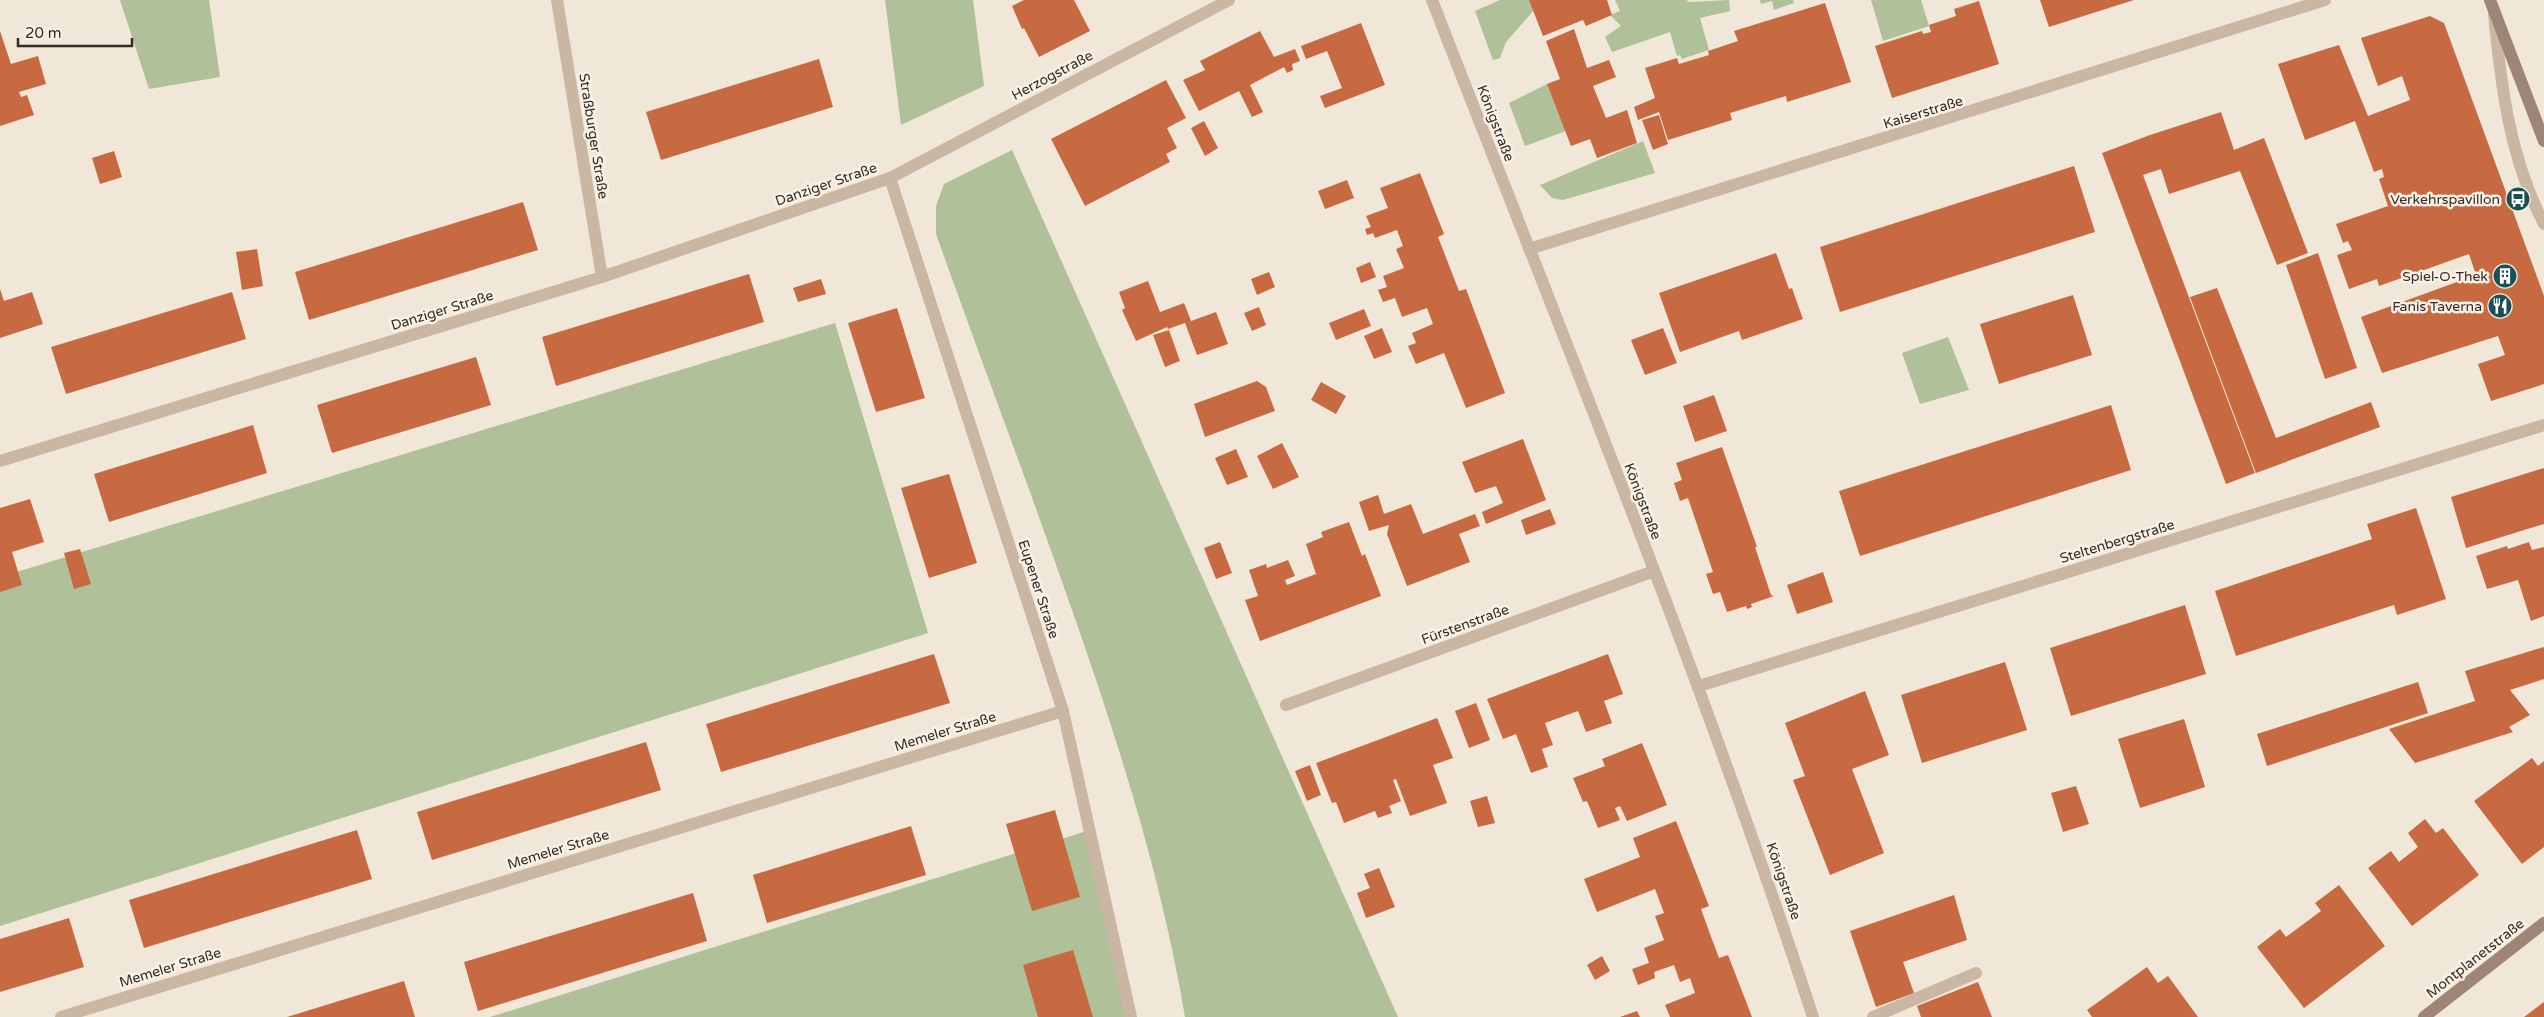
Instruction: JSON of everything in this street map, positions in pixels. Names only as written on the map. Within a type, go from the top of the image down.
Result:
[{"type":"street","name":"Straßburger Straße","points":[[556,0],[602,277]]},
{"type":"street","name":"Herzogstraße","points":[[890,178],[1229,0]]},
{"type":"street","name":"Königstraße","points":[[1432,0],[1699,686],[1772,890],[1812,1016]]},
{"type":"street","name":"Kaiserstraße","points":[[1529,249],[2325,0]]},
{"type":"street","points":[[2492,4],[2544,141]]},
{"type":"street","points":[[2492,4],[2500,85],[2512,141],[2533,204],[2544,224]]},
{"type":"street","name":"Danziger Straße","points":[[0,461],[602,277],[890,178]]},
{"type":"street","name":"Eupener Straße","points":[[890,178],[1063,711],[1131,1017]]},
{"type":"street","name":"Steltenbergstraße","points":[[1699,686],[2544,425]]},
{"type":"street","name":"Fürstenstraße","points":[[1286,705],[1654,571]]},
{"type":"street","name":"Memeler Straße","points":[[61,1017],[1063,711]]},
{"type":"street","name":"Montplanetstraße","points":[[2424,1017],[2544,923]]},
{"type":"street","points":[[1873,1017],[1976,973]]},
{"type":"green space","points":[[120,0],[209,0],[220,77],[149,89]]},
{"type":"green space","points":[[885,0],[973,0],[984,86],[901,125]]},
{"type":"green space","points":[[1500,0],[1531,0],[1535,9],[1506,42],[1500,58],[1493,60],[1475,11]]},
{"type":"green space","points":[[1615,0],[1687,0],[1688,2],[1729,0],[1730,11],[1700,18],[1709,50],[1682,59],[1680,55],[1677,56],[1670,32],[1612,52],[1605,37],[1621,26],[1610,15],[1620,11]]},
{"type":"green space","points":[[1760,0],[1793,0],[1794,3],[1774,10],[1772,1],[1761,4]]},
{"type":"green space","points":[[1871,0],[1921,0],[1929,26],[1883,41]]},
{"type":"green space","points":[[1547,84],[1566,131],[1525,146],[1509,103]]},
{"type":"green space","points":[[1643,141],[1655,173],[1563,200],[1552,198],[1540,185]]},
{"type":"green space","points":[[1012,150],[1398,1017],[1185,1017],[1176,968],[1153,870],[1111,725],[1062,580],[936,234],[936,206],[944,184]]},
{"type":"green space","points":[[835,323],[928,633],[0,926],[0,577]]},
{"type":"green space","points":[[1948,337],[1969,390],[1920,404],[1902,353]]},
{"type":"green space","points":[[1090,830],[1125,1017],[490,1017]]},
{"type":"building","points":[[1024,0],[1074,0],[1090,31],[1039,57],[1024,28],[1022,29],[1012,6]]},
{"type":"building","points":[[1529,0],[1607,0],[1612,15],[1586,26],[1583,20],[1543,36]]},
{"type":"building","points":[[2040,0],[2134,0],[2049,27]]},
{"type":"building","points":[[1979,1],[1999,64],[1892,98],[1875,46],[1922,31],[1923,34],[1931,32],[1929,25],[1956,16],[1954,9]]},
{"type":"building","points":[[1825,3],[1851,82],[1787,102],[1786,96],[1730,113],[1732,120],[1668,140],[1659,112],[1638,120],[1634,107],[1655,98],[1645,68],[1677,58],[1679,64],[1709,55],[1708,51],[1738,41],[1734,31]]},
{"type":"building","points":[[2430,16],[2444,23],[2544,296],[2544,384],[2491,401],[2478,364],[2505,355],[2498,336],[2382,373],[2361,317],[2476,275],[2469,254],[2379,286],[2377,279],[2349,289],[2337,255],[2352,250],[2348,241],[2343,243],[2336,224],[2388,206],[2379,179],[2384,177],[2382,169],[2374,172],[2355,121],[2305,140],[2278,64],[2339,45],[2368,116],[2410,100],[2402,76],[2378,86],[2361,38]]},
{"type":"building","points":[[1361,23],[1385,85],[1325,108],[1320,96],[1342,88],[1327,51],[1306,59],[1301,46]]},
{"type":"building","points":[[1574,29],[1587,68],[1609,60],[1616,77],[1593,86],[1606,118],[1627,110],[1637,143],[1597,158],[1590,139],[1571,146],[1547,84],[1560,79],[1546,41]]},
{"type":"building","points":[[0,31],[11,64],[38,56],[46,84],[19,92],[21,97],[27,95],[34,115],[0,126]]},
{"type":"building","points":[[1260,31],[1274,57],[1295,49],[1300,61],[1292,64],[1293,70],[1287,73],[1284,67],[1250,85],[1263,112],[1252,117],[1239,91],[1199,111],[1183,80],[1205,70],[1200,61]]},
{"type":"building","points":[[819,59],[833,107],[661,160],[646,112]]},
{"type":"building","points":[[1166,80],[1186,118],[1167,128],[1177,148],[1166,154],[1170,162],[1085,206],[1051,139]]},
{"type":"building","points":[[2221,112],[2234,150],[2264,138],[2308,253],[2277,265],[2240,171],[2169,194],[2161,169],[2143,175],[2255,473],[2226,484],[2102,153]]},
{"type":"building","points":[[1659,115],[1668,144],[1653,150],[1642,120]]},
{"type":"building","points":[[1204,121],[1218,148],[1205,156],[1191,128]]},
{"type":"building","points":[[114,151],[122,177],[100,184],[92,158]]},
{"type":"building","points":[[2074,166],[2095,232],[1840,312],[1820,247]]},
{"type":"building","points":[[1420,173],[1444,234],[1438,237],[1459,291],[1466,289],[1505,393],[1466,408],[1444,353],[1416,364],[1408,346],[1416,343],[1412,333],[1433,324],[1427,308],[1402,317],[1395,298],[1383,302],[1378,290],[1387,287],[1383,276],[1404,268],[1396,249],[1403,246],[1397,230],[1375,238],[1373,233],[1367,235],[1365,229],[1371,227],[1366,216],[1388,208],[1380,188]]},
{"type":"building","points":[[1347,180],[1354,198],[1325,209],[1318,191]]},
{"type":"building","points":[[523,202],[538,250],[309,320],[295,272]]},
{"type":"building","points":[[257,249],[263,286],[242,290],[236,252]]},
{"type":"building","points":[[1776,253],[1789,289],[1792,288],[1803,319],[1742,340],[1739,331],[1680,352],[1659,293]]},
{"type":"building","points":[[2318,253],[2357,368],[2325,379],[2286,265]]},
{"type":"building","points":[[1370,262],[1376,277],[1361,283],[1356,268]]},
{"type":"building","points":[[1269,272],[1275,287],[1257,295],[1251,279]]},
{"type":"building","points":[[749,274],[764,322],[556,386],[542,337]]},
{"type":"building","points":[[821,279],[826,294],[798,302],[793,288]]},
{"type":"building","points":[[1148,281],[1160,312],[1184,303],[1191,321],[1216,312],[1228,344],[1197,355],[1185,323],[1168,329],[1167,327],[1136,341],[1122,310],[1125,308],[1119,292]]},
{"type":"building","points":[[2217,288],[2276,438],[2371,402],[2380,427],[2256,473],[2190,297]]},
{"type":"building","points":[[0,289],[4,301],[32,292],[43,324],[0,338]]},
{"type":"building","points":[[232,292],[246,339],[66,394],[51,347]]},
{"type":"building","points":[[2073,295],[2092,355],[1999,384],[1980,324]]},
{"type":"building","points":[[1259,307],[1266,325],[1252,331],[1244,313]]},
{"type":"building","points":[[897,308],[925,398],[876,412],[848,323]]},
{"type":"building","points":[[1364,309],[1371,326],[1336,340],[1329,323]]},
{"type":"building","points":[[1382,328],[1392,352],[1374,359],[1364,336]]},
{"type":"building","points":[[1663,328],[1677,363],[1645,375],[1631,340]]},
{"type":"building","points":[[1169,330],[1180,361],[1165,367],[1153,335]]},
{"type":"building","points":[[476,357],[491,405],[332,453],[317,405]]},
{"type":"building","points":[[1257,381],[1266,387],[1275,411],[1205,437],[1194,404]]},
{"type":"building","points":[[1321,382],[1346,396],[1336,414],[1311,400]]},
{"type":"building","points":[[1714,395],[1727,431],[1695,442],[1683,406]]},
{"type":"building","points":[[2111,405],[2131,470],[1860,556],[1839,491]]},
{"type":"building","points":[[253,425],[267,473],[109,522],[94,474]]},
{"type":"building","points":[[1523,439],[1546,500],[1486,524],[1482,512],[1503,503],[1496,486],[1475,493],[1462,462]]},
{"type":"building","points":[[1282,443],[1299,477],[1273,489],[1257,456]]},
{"type":"building","points":[[1722,447],[1757,547],[1755,547],[1771,595],[1774,596],[1751,604],[1752,607],[1747,609],[1746,606],[1727,612],[1720,592],[1713,594],[1706,574],[1713,572],[1688,498],[1680,501],[1674,483],[1682,480],[1676,463]]},
{"type":"building","points":[[1236,449],[1248,477],[1227,485],[1215,458]]},
{"type":"building","points":[[2544,468],[2544,524],[2466,548],[2451,497]]},
{"type":"building","points":[[949,474],[977,563],[929,578],[901,488]]},
{"type":"building","points":[[1378,495],[1384,514],[1411,504],[1423,534],[1475,514],[1480,526],[1459,534],[1470,562],[1407,586],[1387,534],[1389,525],[1369,531],[1359,502]]},
{"type":"building","points":[[30,499],[44,542],[12,552],[22,585],[0,592],[0,508]]},
{"type":"building","points":[[2416,508],[2446,599],[2397,615],[2394,605],[2236,656],[2215,591],[2372,539],[2367,524]]},
{"type":"building","points":[[1550,509],[1556,524],[1526,535],[1521,520]]},
{"type":"building","points":[[1349,522],[1362,556],[1365,554],[1381,596],[1260,641],[1245,600],[1258,596],[1249,570],[1266,564],[1267,568],[1288,560],[1295,576],[1285,580],[1287,585],[1316,574],[1306,544],[1323,537],[1321,532]]},
{"type":"building","points":[[1220,542],[1232,573],[1216,579],[1204,548]]},
{"type":"building","points":[[2529,542],[2532,550],[2544,547],[2544,616],[2531,621],[2518,580],[2487,589],[2476,556],[2507,546],[2508,549]]},
{"type":"building","points":[[80,549],[91,584],[74,589],[64,553]]},
{"type":"building","points":[[1823,572],[1833,602],[1797,614],[1787,585]]},
{"type":"building","points":[[2185,605],[2206,674],[2071,716],[2050,648]]},
{"type":"building","points":[[2544,647],[2544,679],[2510,690],[2530,715],[2509,727],[2513,732],[2415,763],[2389,729],[2475,701],[2465,671]]},
{"type":"building","points":[[934,654],[950,703],[721,772],[706,724]]},
{"type":"building","points":[[1608,654],[1623,694],[1604,701],[1612,723],[1586,732],[1578,711],[1545,723],[1553,745],[1542,749],[1548,767],[1531,773],[1516,734],[1503,739],[1487,699]]},
{"type":"building","points":[[2005,662],[2027,730],[1922,763],[1901,695]]},
{"type":"building","points":[[2418,682],[2428,713],[2267,766],[2257,734]]},
{"type":"building","points":[[1865,691],[1889,755],[1852,769],[1884,853],[1830,875],[1793,780],[1805,776],[1785,723]]},
{"type":"building","points":[[1476,703],[1490,740],[1469,748],[1455,711]]},
{"type":"building","points":[[1437,718],[1453,758],[1433,765],[1447,803],[1410,816],[1396,779],[1393,780],[1401,801],[1389,806],[1392,813],[1378,818],[1375,811],[1344,823],[1336,802],[1332,803],[1316,763]]},
{"type":"building","points":[[2184,719],[2205,787],[2140,808],[2118,739]]},
{"type":"building","points":[[646,742],[661,790],[432,860],[417,812]]},
{"type":"building","points":[[1642,743],[1667,805],[1627,821],[1620,806],[1615,808],[1620,820],[1598,828],[1587,801],[1583,802],[1573,778],[1605,766],[1602,759]]},
{"type":"building","points":[[2532,758],[2538,766],[2544,761],[2544,847],[2522,864],[2474,801]]},
{"type":"building","points":[[1310,765],[1321,795],[1307,801],[1295,771]]},
{"type":"building","points":[[2076,786],[2089,824],[2063,832],[2051,793]]},
{"type":"building","points":[[1487,796],[1495,823],[1478,827],[1470,801]]},
{"type":"building","points":[[1055,810],[1080,897],[1032,911],[1006,824]]},
{"type":"building","points":[[2425,819],[2436,833],[2443,828],[2479,875],[2412,926],[2368,868],[2391,851],[2399,862],[2418,847],[2408,833]]},
{"type":"building","points":[[1676,821],[1709,906],[1701,909],[1719,958],[1728,955],[1752,1017],[1670,1017],[1665,1005],[1695,993],[1690,978],[1680,982],[1674,965],[1654,972],[1655,978],[1638,985],[1632,969],[1649,963],[1644,948],[1664,940],[1655,916],[1664,913],[1655,889],[1597,912],[1584,879],[1640,857],[1633,838]]},
{"type":"building","points":[[911,826],[926,875],[767,923],[753,875]]},
{"type":"building","points":[[357,830],[372,879],[144,948],[129,900]]},
{"type":"building","points":[[1379,868],[1395,907],[1366,918],[1357,893],[1370,888],[1364,874]]},
{"type":"building","points":[[2339,885],[2385,946],[2304,1008],[2257,947],[2280,929],[2286,937],[2321,911],[2315,903]]},
{"type":"building","points":[[693,893],[707,941],[478,1011],[464,962]]},
{"type":"building","points":[[1954,895],[1967,940],[1903,962],[1914,993],[1876,1007],[1850,931]]},
{"type":"building","points":[[69,918],[84,967],[0,992],[0,939]]},
{"type":"building","points":[[1073,950],[1093,1017],[1038,1017],[1023,965]]},
{"type":"building","points":[[1602,956],[1610,971],[1595,980],[1587,965]]},
{"type":"building","points":[[2147,967],[2158,983],[2168,976],[2198,1017],[2092,1017],[2087,1010]]},
{"type":"building","points":[[404,981],[415,1017],[287,1017]]},
{"type":"building","points":[[1978,982],[1992,1017],[1921,1017],[1917,1006]]},
{"type":"building","points":[[2544,1002],[2544,1017],[2524,1017]]},
{"type":"building","points":[[1637,1011],[1640,1017],[1620,1017]]},
{"type":"place","name":"Verkehrspavillon","points":[[2518,199]]},
{"type":"place","name":"Spiel-O-Thek","points":[[2505,276]]},
{"type":"place","name":"Fanis Taverna","points":[[2500,306]]}]
